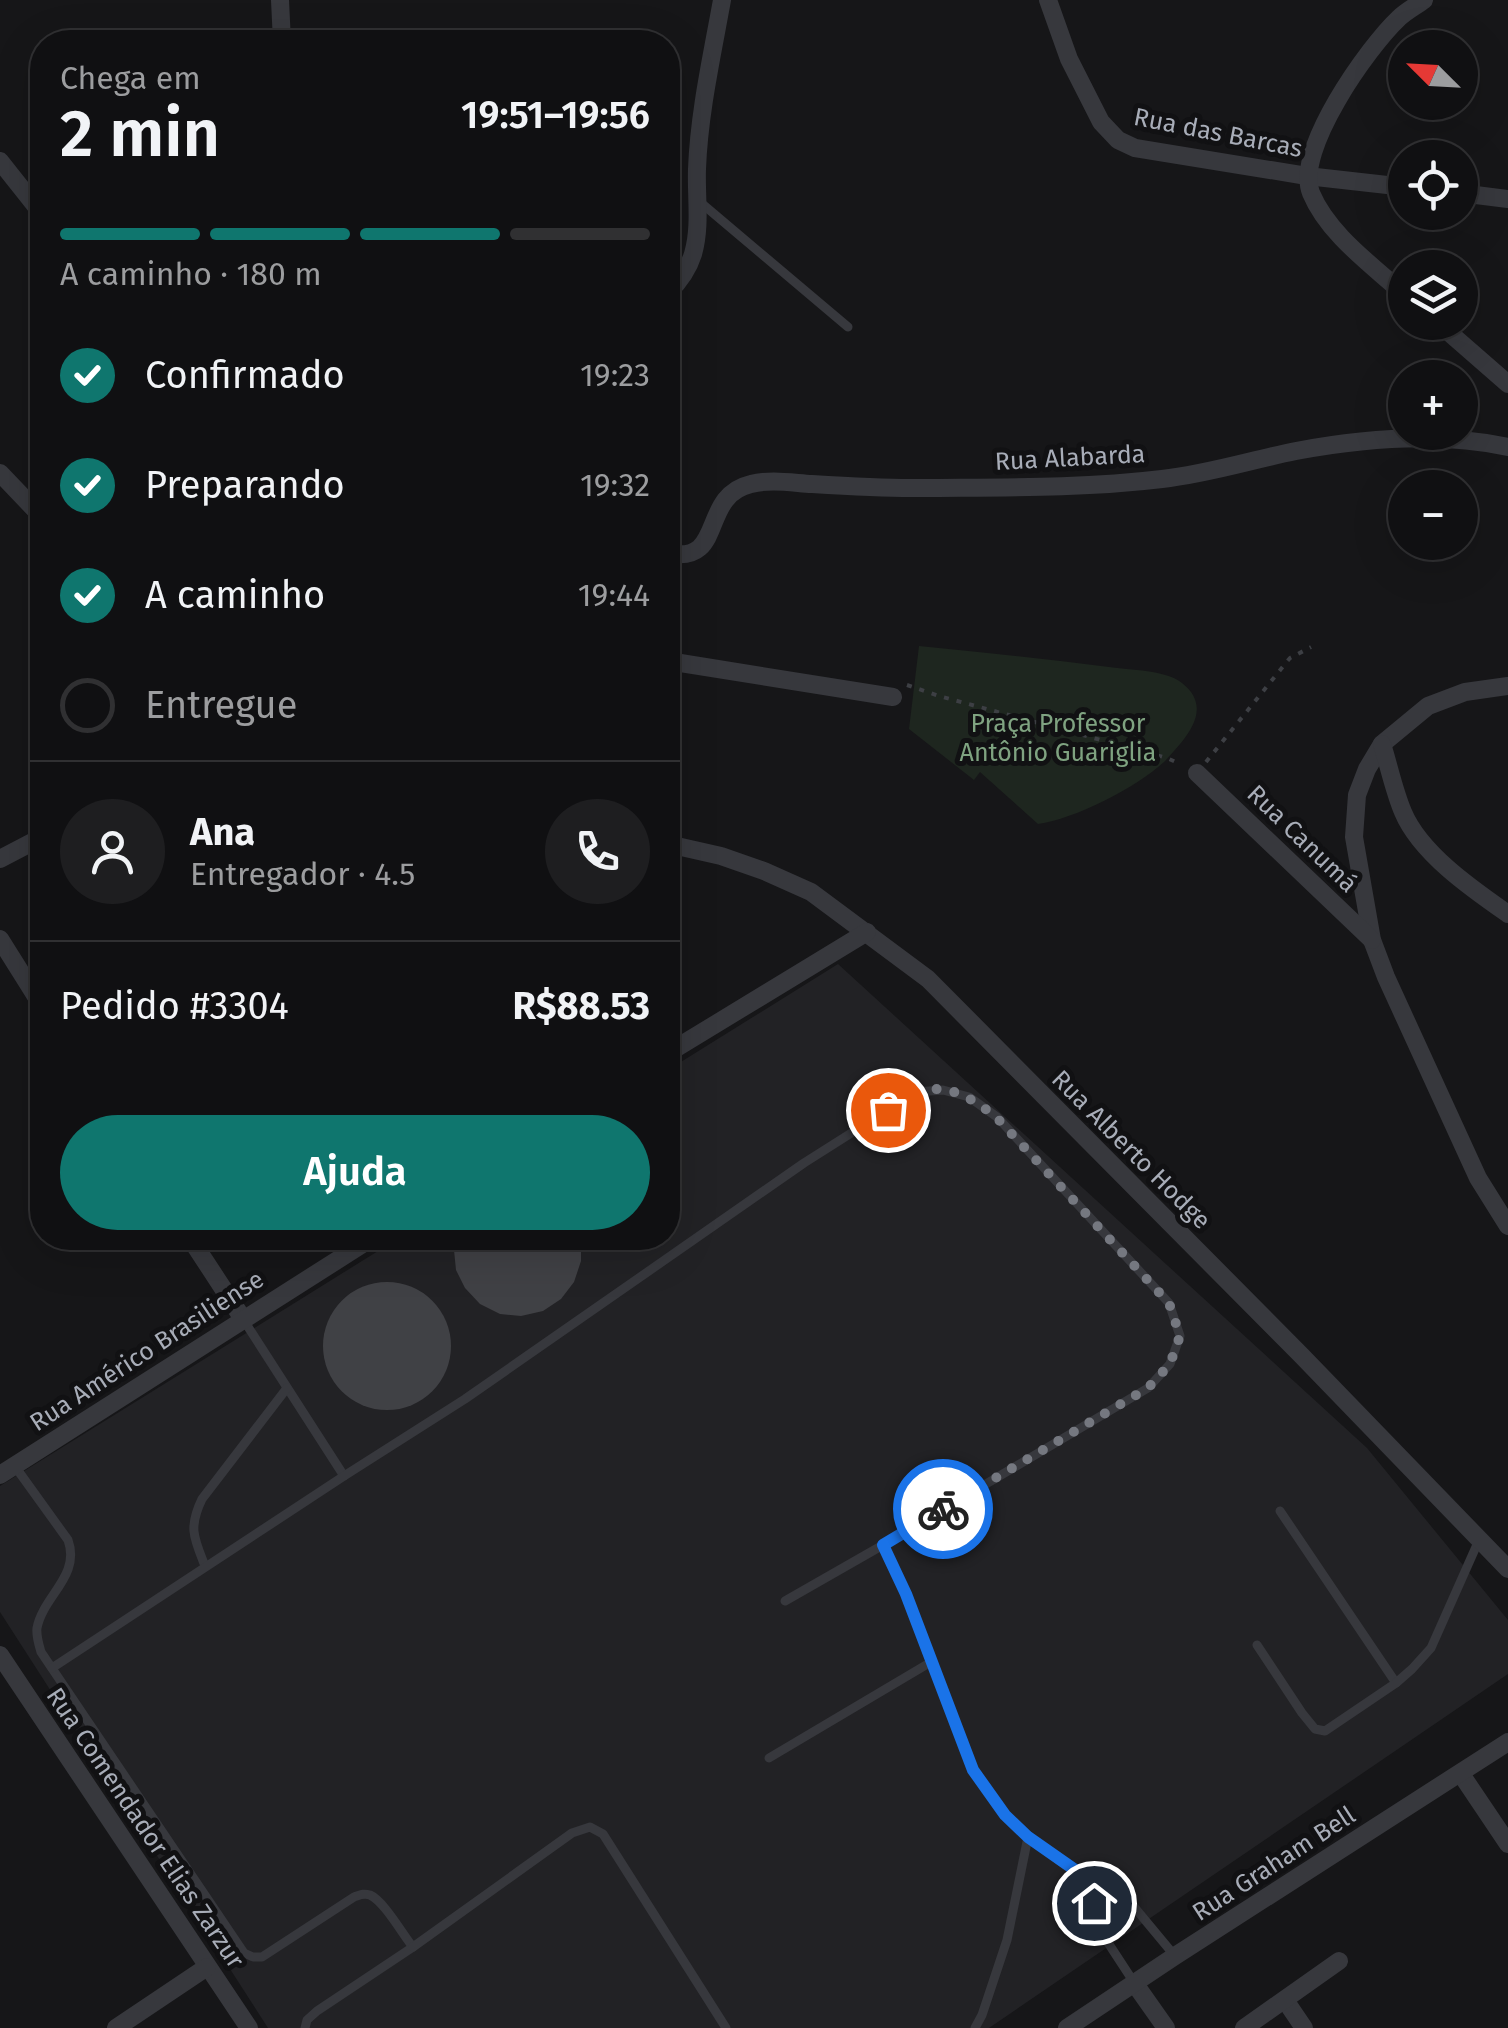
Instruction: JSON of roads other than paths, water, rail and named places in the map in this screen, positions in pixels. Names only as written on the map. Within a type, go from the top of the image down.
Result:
[{"type":"street","points":[[280,0],[281,30]]},
{"type":"street","points":[[680,281],[692,259],[696,238],[697,170],[706,87],[722,0]]},
{"type":"street","name":"Rua das Barcas","points":[[1048,0],[1069,59],[1101,122],[1118,140],[1134,148],[1388,185]]},
{"type":"street","points":[[1388,279],[1323,215],[1307,176],[1332,107],[1358,65],[1399,17],[1424,0]]},
{"type":"street","points":[[0,162],[30,199]]},
{"type":"street","points":[[1478,195],[1508,199]]},
{"type":"street","points":[[1458,340],[1508,384]]},
{"type":"street","name":"Rua Alabarda","points":[[680,556],[702,548],[724,500],[735,489],[754,483],[878,488],[1104,484],[1196,474],[1372,440],[1427,439],[1508,446]]},
{"type":"street","points":[[0,473],[30,504]]},
{"type":"street","points":[[680,663],[893,697]]},
{"type":"street","points":[[1508,686],[1465,692],[1428,706],[1382,744],[1357,795],[1354,837],[1372,940],[1386,977],[1478,1178],[1508,1226]]},
{"type":"street","points":[[1382,744],[1403,812],[1416,834],[1436,858],[1508,914]]},
{"type":"street","name":"Rua Canumá","points":[[1197,774],[1372,940]]},
{"type":"street","points":[[0,859],[30,843]]},
{"type":"street","name":"Rua Alberto Hodge","points":[[680,847],[721,856],[810,892],[928,980],[1508,1569]]},
{"type":"street","points":[[680,1046],[867,932]]},
{"type":"street","points":[[0,938],[30,987]]},
{"type":"street","points":[[198,1250],[244,1319]]},
{"type":"street","name":"Rua Américo Brasiliense","points":[[7,1470],[353,1250]]},
{"type":"street","name":"Rua Comendador Elias Zarzur","points":[[0,1656],[249,2028]]},
{"type":"street","name":"Rua Graham Bell","points":[[1067,2028],[1508,1742]]},
{"type":"street","points":[[1461,1774],[1508,1844]]},
{"type":"street","points":[[1244,2028],[1338,1961]]},
{"type":"street","points":[[116,2028],[207,1968]]},
{"type":"street","points":[[1135,1984],[1166,2028]]},
{"type":"street","points":[[1286,2000],[1304,2028]]},
{"type":"lane","points":[[698,200],[848,328]]},
{"type":"lane","points":[[680,1249],[804,1163],[916,1092],[944,1090],[969,1096],[996,1117],[1169,1303],[1180,1336],[1170,1364],[1148,1388],[785,1600]]},
{"type":"lane","points":[[52,1668],[465,1399],[679,1250]]},
{"type":"lane","points":[[244,1319],[344,1476]]},
{"type":"lane","points":[[205,1566],[193,1536],[192,1518],[202,1499],[287,1388]]},
{"type":"lane","points":[[7,1470],[68,1540],[71,1550],[64,1580],[37,1628],[42,1652],[244,1953],[252,1958],[262,1957],[354,1896],[363,1894],[379,1901],[413,1948]]},
{"type":"lane","points":[[1280,1511],[1396,1683]]},
{"type":"lane","points":[[1257,1645],[1302,1713],[1318,1731],[1326,1732],[1396,1683],[1431,1648],[1479,1540]]},
{"type":"lane","points":[[883,1545],[906,1594],[973,1770],[1005,1815],[1028,1837],[1088,1879],[1126,1897],[1174,1956]]},
{"type":"lane","points":[[769,1758],[931,1662]]},
{"type":"lane","points":[[305,2028],[317,2011],[413,1948],[572,1833],[590,1828],[603,1834],[726,2028]]},
{"type":"lane","points":[[975,2028],[1007,1940],[1028,1837]]},
{"type":"lane","points":[[1088,1879],[1101,1932],[1135,1984]]},
{"type":"park label","name":"Praça Professor Antônio Guariglia","points":[[1058,738]]}]
